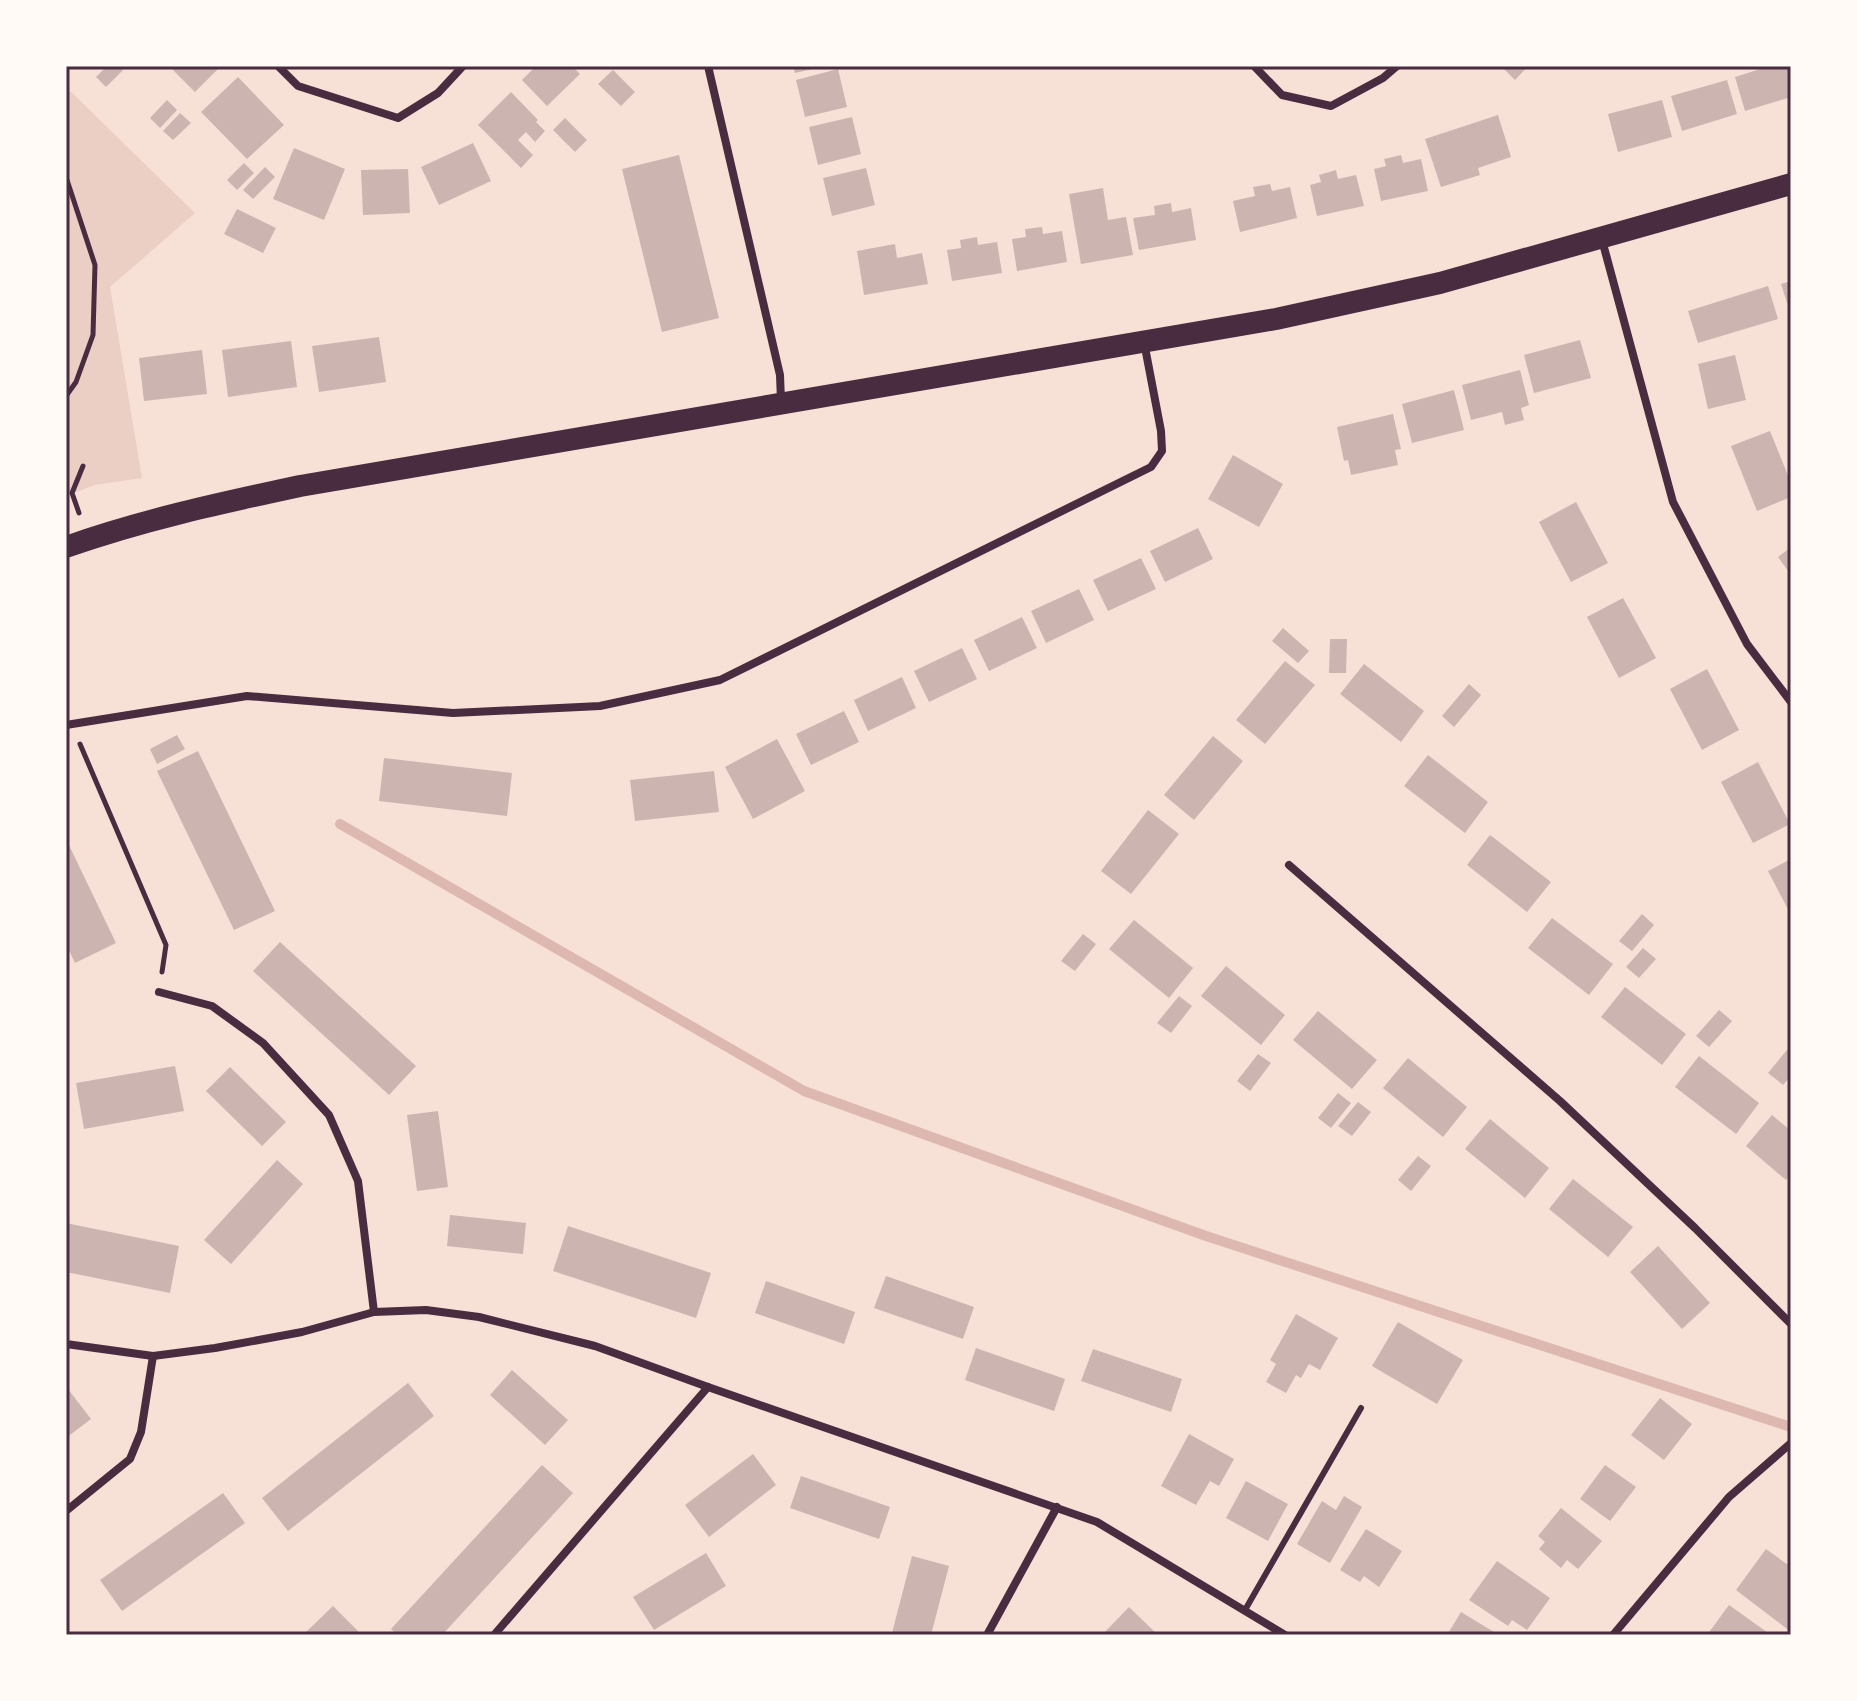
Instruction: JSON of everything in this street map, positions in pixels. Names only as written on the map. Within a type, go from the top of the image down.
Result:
[{"type":"highway","points":[[66,547],[192,510],[300,486],[1276,319],[1440,283],[1791,184]]},
{"type":"street","points":[[278,66],[298,86],[398,118],[438,93],[463,66]]},
{"type":"street","points":[[708,66],[780,375],[781,405]]},
{"type":"street","points":[[1254,66],[1282,95],[1331,106],[1383,78],[1397,66]]},
{"type":"street","points":[[1602,239],[1673,502],[1747,644],[1791,702]]},
{"type":"street","points":[[69,725],[247,696],[453,713],[600,706],[720,680],[1151,467],[1162,451],[1161,431],[1144,342]]},
{"type":"street","points":[[1289,865],[1560,1101],[1791,1324]]},
{"type":"street","points":[[159,992],[212,1006],[263,1043],[329,1115],[358,1181],[374,1312]]},
{"type":"street","points":[[66,1344],[153,1356],[302,1332],[374,1312],[426,1310],[479,1317],[595,1346],[1097,1522],[1285,1635]]},
{"type":"street","points":[[66,1511],[130,1459],[141,1432],[153,1356]]},
{"type":"street","points":[[494,1635],[708,1387]]},
{"type":"street","points":[[1613,1635],[1729,1497],[1791,1443]]},
{"type":"street","points":[[987,1635],[1057,1507]]},
{"type":"lane","points":[[1245,1610],[1361,1408]]},
{"type":"path","points":[[66,177],[95,265],[93,335],[76,382],[66,396]]},
{"type":"path","points":[[83,466],[72,493],[88,540]]},
{"type":"path","points":[[69,725],[166,945],[159,992]]},
{"type":"shaded area","points":[[66,87],[195,213],[110,287],[142,478],[95,485],[66,496]]},
{"type":"building","points":[[107,66],[119,66],[123,70],[106,87],[96,77]]},
{"type":"building","points":[[169,66],[221,66],[195,92]]},
{"type":"building","points":[[536,66],[572,66],[580,74],[547,106],[522,80]]},
{"type":"building","points":[[793,66],[821,66],[821,67],[795,73]]},
{"type":"building","points":[[1501,66],[1528,66],[1515,80]]},
{"type":"building","points":[[1770,66],[1790,66],[1791,97],[1745,111],[1735,77]]},
{"type":"building","points":[[838,69],[847,107],[805,117],[796,80]]},
{"type":"building","points":[[613,70],[635,92],[621,106],[598,84]]},
{"type":"building","points":[[238,77],[284,125],[247,159],[201,112]]},
{"type":"building","points":[[1727,80],[1737,114],[1682,131],[1671,96]]},
{"type":"building","points":[[511,92],[545,131],[535,142],[526,132],[518,140],[533,155],[521,168],[478,125]]},
{"type":"building","points":[[167,100],[177,110],[160,128],[150,118]]},
{"type":"building","points":[[1662,100],[1672,137],[1618,152],[1608,114]]},
{"type":"building","points":[[180,113],[191,123],[173,140],[163,131]]},
{"type":"building","points":[[1498,115],[1511,157],[1478,168],[1480,175],[1441,187],[1425,139]]},
{"type":"building","points":[[852,117],[861,154],[818,165],[809,127]]},
{"type":"building","points":[[565,118],[587,140],[575,152],[553,130]]},
{"type":"building","points":[[473,143],[491,181],[439,205],[421,167]]},
{"type":"building","points":[[294,148],[345,169],[324,220],[273,199]]},
{"type":"building","points":[[679,155],[719,318],[662,332],[622,169]]},
{"type":"building","points":[[1401,155],[1403,163],[1421,159],[1428,191],[1381,201],[1374,169],[1386,166],[1384,159]]},
{"type":"building","points":[[244,163],[254,173],[237,190],[227,180]]},
{"type":"building","points":[[265,167],[275,177],[253,199],[243,190]]},
{"type":"building","points":[[866,168],[875,205],[832,216],[823,178]]},
{"type":"building","points":[[408,169],[410,213],[363,215],[361,170]]},
{"type":"building","points":[[1336,170],[1338,179],[1356,175],[1364,206],[1317,216],[1310,185],[1321,182],[1319,175]]},
{"type":"building","points":[[1270,184],[1272,191],[1290,187],[1297,218],[1240,232],[1233,201],[1255,196],[1253,187]]},
{"type":"building","points":[[1103,188],[1108,220],[1126,217],[1133,255],[1081,264],[1069,194]]},
{"type":"building","points":[[1171,203],[1172,212],[1191,208],[1196,240],[1139,250],[1133,218],[1155,215],[1154,206]]},
{"type":"building","points":[[237,209],[276,228],[263,253],[224,234]]},
{"type":"building","points":[[1042,227],[1043,234],[1062,231],[1067,262],[1017,271],[1012,239],[1026,237],[1025,229]]},
{"type":"building","points":[[977,237],[978,245],[997,242],[1002,273],[952,281],[947,250],[961,248],[960,240]]},
{"type":"building","points":[[895,244],[897,258],[922,253],[928,284],[864,295],[857,251]]},
{"type":"building","points":[[1791,281],[1791,312],[1790,312],[1781,284]]},
{"type":"building","points":[[1768,286],[1778,319],[1698,343],[1688,311]]},
{"type":"building","points":[[379,337],[386,382],[319,392],[312,346]]},
{"type":"building","points":[[1580,340],[1591,378],[1534,393],[1524,355]]},
{"type":"building","points":[[291,341],[297,387],[228,397],[222,350]]},
{"type":"building","points":[[202,350],[207,394],[144,401],[139,358]]},
{"type":"building","points":[[1735,355],[1746,400],[1708,409],[1698,364]]},
{"type":"building","points":[[1520,370],[1529,405],[1521,408],[1524,420],[1505,425],[1502,412],[1471,420],[1462,385]]},
{"type":"building","points":[[1454,390],[1464,430],[1412,443],[1402,404]]},
{"type":"building","points":[[1393,414],[1401,449],[1395,450],[1398,465],[1351,475],[1348,460],[1344,461],[1337,427]]},
{"type":"building","points":[[1770,431],[1791,483],[1791,497],[1757,511],[1731,446]]},
{"type":"building","points":[[1233,455],[1283,484],[1259,527],[1208,499]]},
{"type":"building","points":[[1576,502],[1608,563],[1571,582],[1539,522]]},
{"type":"building","points":[[1198,528],[1213,559],[1165,582],[1150,551]]},
{"type":"building","points":[[1791,547],[1791,575],[1778,557]]},
{"type":"building","points":[[1141,558],[1156,589],[1108,611],[1093,580]]},
{"type":"building","points":[[1079,589],[1094,620],[1046,643],[1031,611]]},
{"type":"building","points":[[1623,598],[1656,658],[1619,678],[1587,617]]},
{"type":"building","points":[[1022,617],[1037,648],[989,671],[974,640]]},
{"type":"building","points":[[1283,628],[1309,651],[1298,663],[1272,641]]},
{"type":"building","points":[[1330,639],[1347,639],[1346,673],[1329,673]]},
{"type":"building","points":[[962,648],[977,679],[929,702],[914,671]]},
{"type":"building","points":[[1285,661],[1315,685],[1265,744],[1236,720]]},
{"type":"building","points":[[1364,664],[1424,711],[1401,742],[1340,694]]},
{"type":"building","points":[[1707,669],[1739,730],[1702,750],[1670,689]]},
{"type":"building","points":[[902,677],[916,708],[868,731],[854,700]]},
{"type":"building","points":[[1469,684],[1481,695],[1454,727],[1442,716]]},
{"type":"building","points":[[844,711],[859,742],[811,765],[796,734]]},
{"type":"building","points":[[177,735],[185,749],[157,764],[150,749]]},
{"type":"building","points":[[1213,736],[1243,761],[1194,820],[1164,795]]},
{"type":"building","points":[[777,739],[805,791],[753,819],[725,767]]},
{"type":"building","points":[[198,751],[275,911],[234,930],[157,771]]},
{"type":"building","points":[[1428,755],[1488,802],[1465,833],[1404,786]]},
{"type":"building","points":[[384,758],[512,773],[507,816],[379,801]]},
{"type":"building","points":[[1758,762],[1790,824],[1753,843],[1721,782]]},
{"type":"building","points":[[714,771],[719,812],[635,821],[630,780]]},
{"type":"building","points":[[1148,810],[1179,834],[1131,894],[1101,871]]},
{"type":"building","points":[[1490,835],[1551,882],[1527,912],[1467,865]]},
{"type":"building","points":[[66,839],[116,943],[75,963],[66,944]]},
{"type":"building","points":[[1791,859],[1791,915],[1768,871]]},
{"type":"building","points":[[1642,914],[1654,925],[1632,951],[1619,941]]},
{"type":"building","points":[[1552,918],[1613,964],[1589,995],[1528,948]]},
{"type":"building","points":[[1134,920],[1193,968],[1169,998],[1109,949]]},
{"type":"building","points":[[1083,934],[1096,944],[1075,971],[1061,961]]},
{"type":"building","points":[[280,942],[416,1066],[389,1095],[253,971]]},
{"type":"building","points":[[1643,948],[1656,959],[1639,978],[1626,967]]},
{"type":"building","points":[[1226,966],[1285,1015],[1261,1045],[1201,996]]},
{"type":"building","points":[[1625,987],[1686,1034],[1662,1065],[1601,1017]]},
{"type":"building","points":[[1179,996],[1192,1006],[1171,1033],[1157,1023]]},
{"type":"building","points":[[1719,1010],[1732,1021],[1709,1047],[1696,1036]]},
{"type":"building","points":[[1318,1011],[1377,1060],[1352,1089],[1293,1040]]},
{"type":"building","points":[[1791,1045],[1791,1076],[1783,1085],[1768,1073]]},
{"type":"building","points":[[1258,1054],[1271,1063],[1250,1091],[1237,1081]]},
{"type":"building","points":[[1699,1056],[1759,1103],[1736,1134],[1675,1087]]},
{"type":"building","points":[[1408,1058],[1467,1107],[1443,1137],[1383,1088]]},
{"type":"building","points":[[175,1066],[184,1111],[84,1129],[76,1083]]},
{"type":"building","points":[[230,1067],[286,1122],[262,1146],[206,1091]]},
{"type":"building","points":[[1338,1093],[1351,1103],[1331,1128],[1318,1118]]},
{"type":"building","points":[[1358,1102],[1371,1112],[1352,1136],[1338,1126]]},
{"type":"building","points":[[438,1111],[448,1187],[417,1191],[407,1115]]},
{"type":"building","points":[[1772,1115],[1791,1131],[1791,1174],[1786,1180],[1746,1146]]},
{"type":"building","points":[[1490,1119],[1549,1168],[1525,1198],[1465,1149]]},
{"type":"building","points":[[1418,1156],[1431,1166],[1411,1191],[1398,1180]]},
{"type":"building","points":[[277,1160],[303,1184],[231,1264],[204,1240]]},
{"type":"building","points":[[1573,1179],[1633,1227],[1608,1257],[1549,1209]]},
{"type":"building","points":[[450,1215],[526,1223],[523,1254],[447,1246]]},
{"type":"building","points":[[66,1223],[179,1246],[170,1293],[66,1272]]},
{"type":"building","points":[[568,1226],[711,1273],[696,1318],[553,1271]]},
{"type":"building","points":[[1658,1246],[1710,1303],[1682,1329],[1630,1272]]},
{"type":"building","points":[[886,1276],[974,1307],[963,1339],[874,1308]]},
{"type":"building","points":[[766,1281],[855,1312],[844,1344],[755,1313]]},
{"type":"building","points":[[1296,1314],[1338,1338],[1320,1370],[1309,1364],[1301,1378],[1296,1375],[1286,1393],[1266,1382],[1276,1364],[1270,1360]]},
{"type":"building","points":[[1398,1322],[1463,1360],[1437,1404],[1372,1366]]},
{"type":"building","points":[[976,1348],[1065,1379],[1054,1411],[965,1380]]},
{"type":"building","points":[[1093,1349],[1182,1379],[1171,1412],[1081,1381]]},
{"type":"building","points":[[512,1370],[568,1420],[545,1445],[490,1395]]},
{"type":"building","points":[[408,1383],[434,1416],[288,1531],[262,1498]]},
{"type":"building","points":[[68,1389],[91,1419],[66,1438],[66,1391]]},
{"type":"building","points":[[1660,1398],[1692,1424],[1664,1460],[1631,1435]]},
{"type":"building","points":[[1189,1434],[1234,1459],[1219,1486],[1210,1481],[1196,1505],[1161,1486]]},
{"type":"building","points":[[753,1454],[776,1485],[709,1537],[685,1505]]},
{"type":"building","points":[[542,1465],[573,1493],[442,1635],[397,1635],[391,1629]]},
{"type":"building","points":[[1605,1465],[1636,1487],[1610,1521],[1580,1499]]},
{"type":"building","points":[[801,1476],[890,1507],[879,1539],[790,1508]]},
{"type":"building","points":[[1246,1481],[1288,1504],[1268,1541],[1226,1518]]},
{"type":"building","points":[[223,1493],[245,1523],[122,1611],[100,1580]]},
{"type":"building","points":[[1344,1496],[1362,1507],[1330,1563],[1297,1544],[1322,1501],[1336,1510]]},
{"type":"building","points":[[1561,1508],[1602,1541],[1578,1569],[1567,1560],[1561,1568],[1539,1549],[1545,1542],[1538,1536]]},
{"type":"building","points":[[1366,1529],[1402,1551],[1379,1587],[1364,1576],[1360,1582],[1340,1570]]},
{"type":"building","points":[[1766,1549],[1791,1567],[1791,1632],[1736,1590]]},
{"type":"building","points":[[706,1553],[726,1586],[654,1630],[633,1597]]},
{"type":"building","points":[[912,1556],[949,1566],[931,1635],[892,1633]]},
{"type":"building","points":[[1497,1561],[1550,1598],[1527,1630],[1512,1620],[1508,1626],[1469,1600]]},
{"type":"building","points":[[1729,1605],[1771,1635],[1707,1635]]},
{"type":"building","points":[[333,1606],[358,1631],[354,1635],[303,1635]]},
{"type":"building","points":[[1129,1607],[1158,1635],[1102,1635]]},
{"type":"building","points":[[1461,1612],[1499,1635],[1447,1635]]},
{"type":"waterway","points":[[340,824],[804,1091],[1206,1236],[1791,1427]]}]
